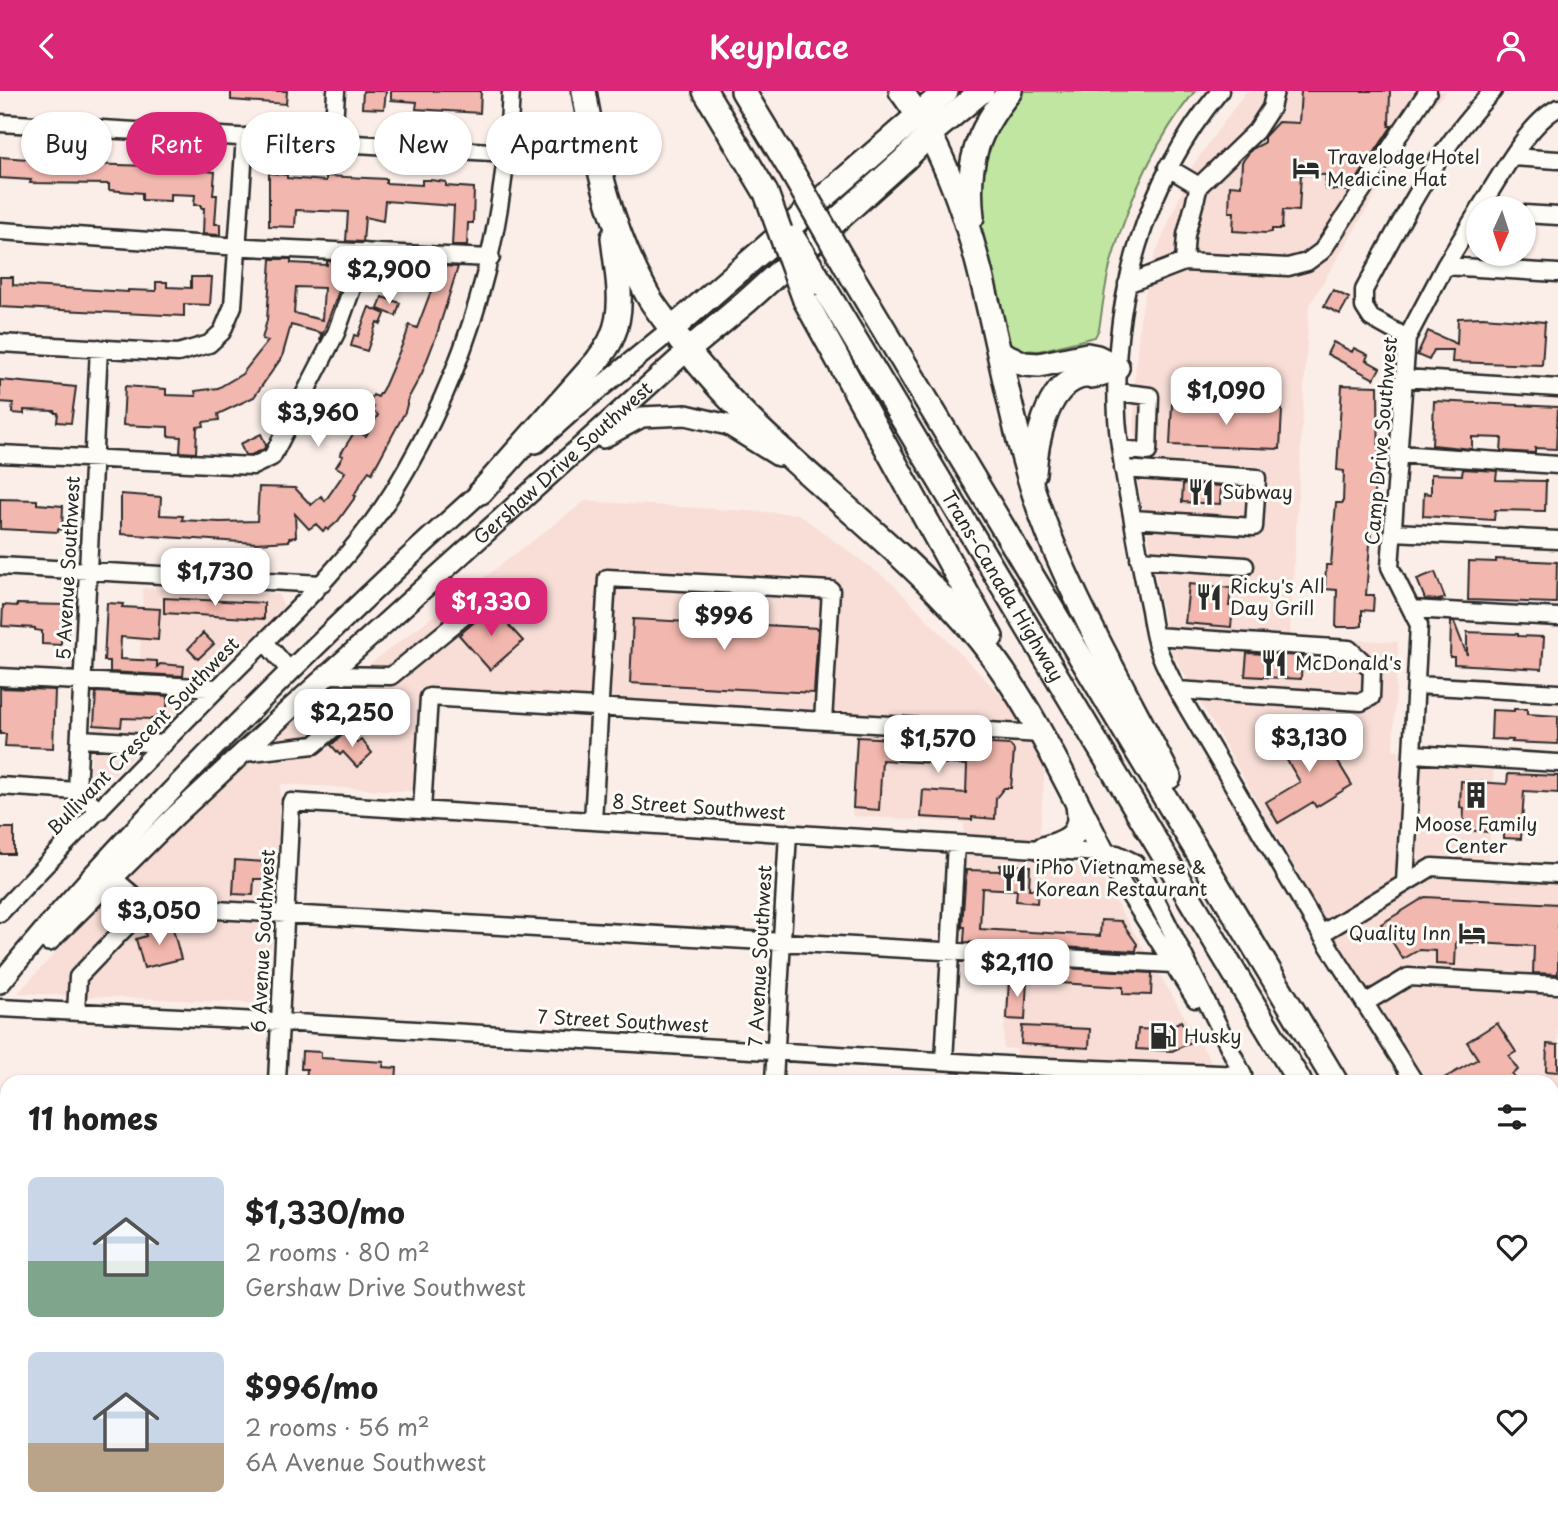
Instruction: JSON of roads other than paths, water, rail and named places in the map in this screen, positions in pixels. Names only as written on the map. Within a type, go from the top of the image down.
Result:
[{"type":"highway","points":[[481,492],[597,361],[612,337],[618,314],[619,288],[611,217],[594,151],[584,91]]},
{"type":"highway","name":"Trans-Canada Highway","points":[[705,91],[766,193],[814,292],[1295,1075]]},
{"type":"highway","name":"Trans-Canada Highway","points":[[743,91],[1331,1075]]},
{"type":"highway","points":[[752,91],[792,172]]},
{"type":"highway","points":[[901,91],[924,125],[953,185],[975,255],[1032,488],[1046,529],[1073,588],[1256,948]]},
{"type":"highway","name":"Gershaw Drive Southwest","points":[[687,351],[746,302],[905,159],[946,91]]},
{"type":"highway","name":"Gershaw Drive Southwest","points":[[672,329],[924,125],[982,91]]},
{"type":"highway","points":[[975,255],[970,195],[972,157],[988,120],[1010,91]]},
{"type":"highway","points":[[611,217],[645,291],[687,351],[743,414],[806,474],[887,542],[967,624],[1013,685],[1104,853]]},
{"type":"highway","points":[[814,292],[1004,661],[1013,685]]},
{"type":"highway","points":[[999,352],[1024,364],[1040,365],[1087,355],[1116,367]]},
{"type":"highway","points":[[1032,488],[1040,430],[1055,398],[1067,384],[1079,377],[1094,376],[1116,367]]},
{"type":"highway","points":[[1043,849],[1073,836],[1080,823],[1078,805]]},
{"type":"main road","name":"Gershaw Drive Southwest","points":[[0,985],[44,928],[160,800],[290,671],[481,492],[575,408],[672,329]]},
{"type":"main road","name":"Gershaw Drive Southwest","points":[[0,985],[174,816],[687,351]]},
{"type":"main road","points":[[522,501],[605,437],[642,417],[697,417],[728,425],[806,474]]},
{"type":"street","points":[[335,112],[336,91]]},
{"type":"street","name":"Bullivant Crescent Southwest","points":[[510,112],[511,91]]},
{"type":"street","points":[[1220,91],[1197,118],[1167,167],[1149,211],[1127,284],[1116,367],[1117,392],[1123,469],[1139,559],[1159,651],[1177,690],[1321,934],[1410,1075]]},
{"type":"street","points":[[1184,262],[1186,235],[1199,186],[1256,131],[1271,108],[1275,91]]},
{"type":"street","points":[[1127,284],[1184,262],[1289,267],[1307,263],[1322,251],[1428,91]]},
{"type":"street","points":[[1408,338],[1371,318],[1364,307],[1364,290],[1430,168],[1468,117],[1493,91]]},
{"type":"street","name":"Camp Drive Southwest","points":[[1488,196],[1542,119],[1558,108]]},
{"type":"street","points":[[0,123],[241,138]]},
{"type":"street","points":[[360,145],[486,152]]},
{"type":"street","points":[[1513,157],[1558,159]]},
{"type":"street","points":[[1167,167],[1199,186]]},
{"type":"street","points":[[0,342],[178,353],[209,344],[222,332],[233,306],[242,175]]},
{"type":"street","name":"Bullivant Crescent Southwest","points":[[0,913],[7,897],[100,810],[322,584],[391,494],[420,446],[461,353],[491,258],[504,175]]},
{"type":"street","points":[[1536,215],[1558,216]]},
{"type":"street","points":[[0,231],[491,258]]},
{"type":"street","name":"Camp Drive Southwest","points":[[1405,883],[1419,625],[1390,568],[1404,378],[1408,338],[1466,231]]},
{"type":"street","points":[[0,454],[253,466],[272,457],[336,333],[365,252]]},
{"type":"street","points":[[1445,266],[1558,273]]},
{"type":"street","name":"5 Avenue Southwest","points":[[77,791],[99,348]]},
{"type":"street","points":[[1404,378],[1558,387]]},
{"type":"street","points":[[1117,392],[1150,397],[1148,452],[1121,449]]},
{"type":"street","points":[[1398,454],[1558,465]]},
{"type":"street","points":[[1123,469],[1257,478],[1254,527],[1133,519]]},
{"type":"street","points":[[1393,532],[1558,540]]},
{"type":"street","points":[[1139,559],[1245,566]]},
{"type":"street","points":[[0,566],[322,584]]},
{"type":"street","points":[[593,821],[607,578],[831,590],[823,721]]},
{"type":"street","points":[[328,675],[391,676],[485,599]]},
{"type":"street","points":[[1411,609],[1558,617]]},
{"type":"street","points":[[1155,636],[1349,649],[1366,654],[1381,667],[1380,687],[1366,699],[1177,690]]},
{"type":"street","points":[[265,642],[290,671]]},
{"type":"street","points":[[0,677],[218,688]]},
{"type":"street","points":[[1417,685],[1558,693]]},
{"type":"street","points":[[422,810],[429,697],[1040,734]]},
{"type":"street","points":[[244,753],[314,745],[349,715]]},
{"type":"street","points":[[80,740],[164,744]]},
{"type":"street","points":[[1413,754],[1558,763]]},
{"type":"street","points":[[0,786],[77,791],[100,810]]},
{"type":"street","name":"8 Street Southwest","points":[[291,802],[1117,853],[1135,863],[1146,880],[1244,1075]]},
{"type":"street","name":"6 Avenue Southwest","points":[[277,1075],[291,802]]},
{"type":"street","name":"7 Avenue Southwest","points":[[774,1075],[788,833]]},
{"type":"street","points":[[944,1061],[956,844]]},
{"type":"street","points":[[1104,853],[1243,1075]]},
{"type":"street","points":[[1321,934],[1432,867],[1558,874]]},
{"type":"street","points":[[113,878],[146,906],[1172,964]]},
{"type":"street","points":[[76,1012],[78,977],[146,906]]},
{"type":"street","points":[[1365,1003],[1408,977],[1558,985]]},
{"type":"street","name":"7 Street Southwest","points":[[0,1008],[944,1061],[1022,1074],[1078,1075]]},
{"type":"place","name":"Travelodge Hotel Medicine Hat","points":[[1306,168]]},
{"type":"place","name":"Subway","points":[[1201,492]]},
{"type":"place","name":"Ricky's All Day Grill","points":[[1209,597]]},
{"type":"place","name":"McDonald's","points":[[1274,663]]},
{"type":"place","name":"Moose Family Center","points":[[1476,795]]},
{"type":"place","name":"iPho Vietnamese & Korean Restaurant","points":[[1014,878]]},
{"type":"place","name":"Quality Inn","points":[[1472,933]]},
{"type":"place","name":"Husky","points":[[1163,1036]]}]
